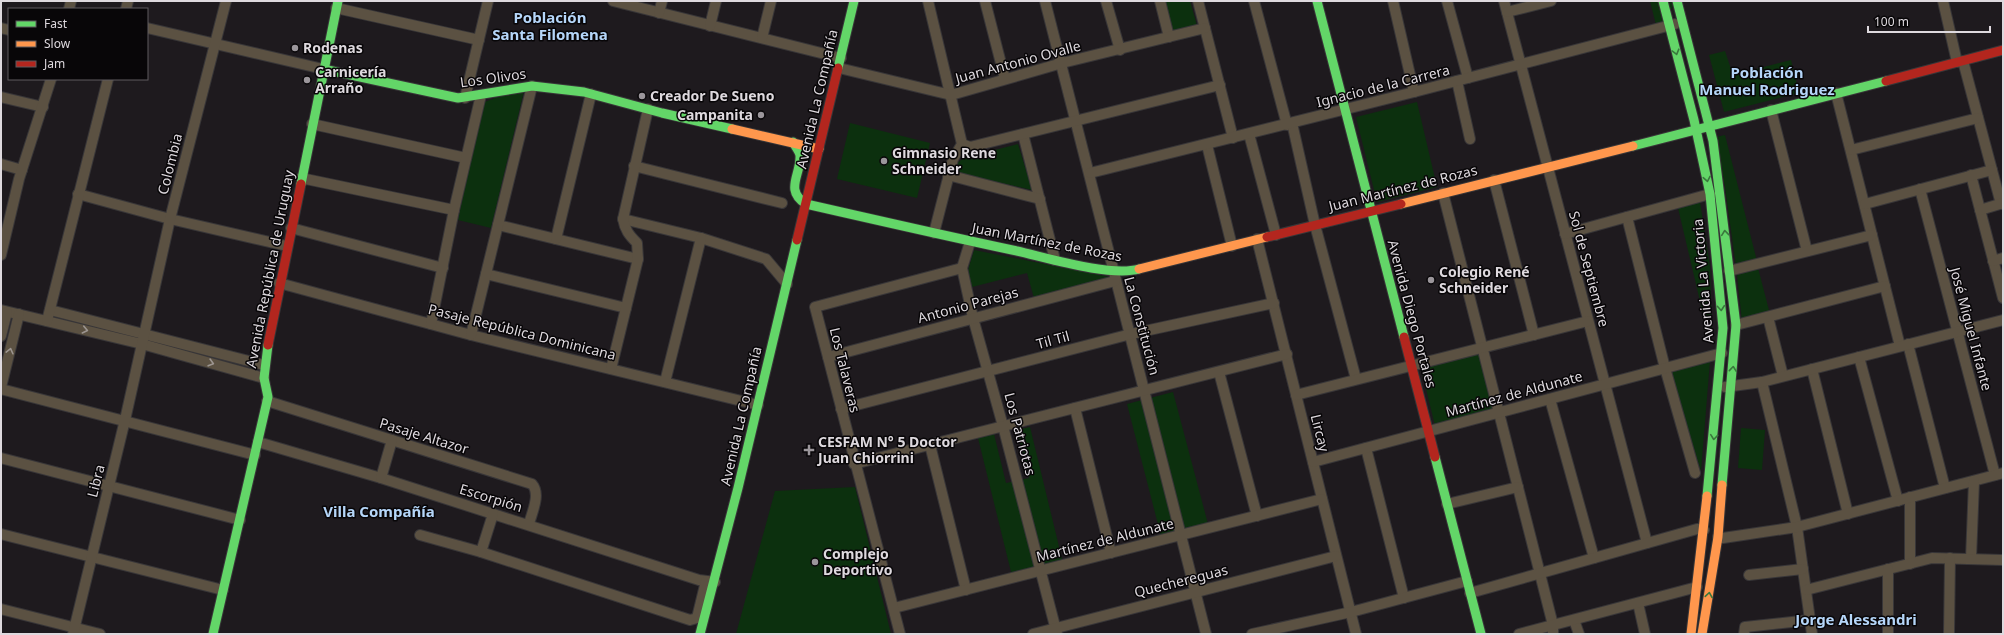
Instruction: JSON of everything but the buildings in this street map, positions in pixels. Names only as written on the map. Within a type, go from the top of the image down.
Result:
[{"type":"main road","name":"Avenida La Compañía","points":[[700,634],[710,581],[758,405],[854,1]]},
{"type":"main road","name":"Avenida Diego Portales","points":[[1317,1],[1344,110],[1481,634]]},
{"type":"main road","name":"Avenida La Victoria","points":[[1663,1],[1696,130],[1710,194],[1723,328],[1719,386],[1704,530],[1691,634]]},
{"type":"main road","name":"Avenida La Victoria","points":[[1677,1],[1713,141],[1736,325],[1718,537],[1702,634]]},
{"type":"main road","name":"Avenida República de Uruguay","points":[[213,634],[268,397],[264,378],[264,365],[279,283],[337,4]]},
{"type":"main road","name":"Juan Martínez de Rozas","points":[[806,204],[1055,260],[1113,271],[1128,272],[1370,210],[1696,130],[2003,50]]},
{"type":"main road","name":"Los Olivos","points":[[323,69],[466,98],[532,86],[591,94],[648,109],[819,149]]},
{"type":"main road","name":"Avenida La Compañía","points":[[793,142],[800,156],[794,192],[800,201],[806,204]]},
{"type":"street","name":"Colombia","points":[[143,339],[170,219],[226,1]]},
{"type":"street","points":[[466,98],[488,1]]},
{"type":"street","name":"Juan Antonio Ovalle","points":[[613,1],[762,38],[840,63],[951,95],[1062,63],[1205,28]]},
{"type":"street","points":[[660,13],[662,1]]},
{"type":"street","points":[[710,26],[716,1]]},
{"type":"street","points":[[762,38],[771,1]]},
{"type":"street","points":[[928,1],[962,144],[953,159],[934,233]]},
{"type":"street","points":[[985,1],[1005,79]]},
{"type":"street","name":"La Constitución","points":[[1045,1],[1090,173],[1115,281],[1131,334],[1144,391],[1206,634]]},
{"type":"street","points":[[1106,1],[1120,50]]},
{"type":"street","points":[[1160,1],[1169,37]]},
{"type":"street","points":[[1198,1],[1233,138]]},
{"type":"street","points":[[1254,1],[1289,124],[1356,379]]},
{"type":"street","points":[[1392,1],[1414,92]]},
{"type":"street","points":[[1447,1],[1468,78]]},
{"type":"street","name":"Sol de Septiembre","points":[[1504,1],[1647,543]]},
{"type":"street","points":[[1507,12],[1551,1]]},
{"type":"street","points":[[1942,1],[1978,118],[2002,204],[1980,210]]},
{"type":"street","points":[[337,4],[479,40]]},
{"type":"street","name":"Ignacio de la Carrera","points":[[1090,173],[1207,145],[1683,22]]},
{"type":"street","name":"Los Olivos","points":[[148,28],[323,69]]},
{"type":"street","points":[[1,255],[4,231],[51,80]]},
{"type":"street","points":[[47,321],[108,80]]},
{"type":"street","points":[[1457,81],[1470,140]]},
{"type":"street","points":[[962,144],[970,147],[1220,85]]},
{"type":"street","points":[[471,335],[532,86]]},
{"type":"street","points":[[1836,93],[1885,286],[1904,345],[1945,488]]},
{"type":"street","points":[[556,239],[591,94]]},
{"type":"street","points":[[431,324],[454,210],[481,95]]},
{"type":"street","points":[[1,97],[43,107]]},
{"type":"street","points":[[611,369],[638,259],[637,243],[628,234],[623,219],[648,109]]},
{"type":"street","points":[[1771,110],[1807,251]]},
{"type":"street","points":[[1851,150],[1978,118]]},
{"type":"street","points":[[312,124],[466,158]]},
{"type":"street","points":[[1023,134],[1055,260]]},
{"type":"street","points":[[1249,134],[1276,235]]},
{"type":"street","points":[[1207,145],[1232,246]]},
{"type":"street","points":[[1,164],[22,170]]},
{"type":"street","points":[[634,166],[782,202]]},
{"type":"street","points":[[1864,204],[1992,170]]},
{"type":"street","points":[[948,175],[1040,199]]},
{"type":"street","points":[[1971,176],[1980,210],[1998,259],[2003,298]]},
{"type":"street","points":[[301,178],[454,210]]},
{"type":"street","points":[[1494,180],[1534,335]]},
{"type":"street","name":"José Miguel Infante","points":[[1920,189],[1957,332],[1999,474]]},
{"type":"street","points":[[1443,193],[1553,630]]},
{"type":"street","points":[[78,194],[170,219],[287,246]]},
{"type":"street","points":[[1566,234],[1710,194]]},
{"type":"street","points":[[1628,217],[1665,368],[1695,473]]},
{"type":"street","points":[[623,219],[701,238],[766,259],[787,284]]},
{"type":"street","points":[[498,224],[638,259]]},
{"type":"street","points":[[291,228],[443,268]]},
{"type":"street","points":[[1729,271],[1872,235]]},
{"type":"street","points":[[665,382],[701,238]]},
{"type":"street","name":"Lircay","points":[[1257,239],[1356,634]]},
{"type":"street","name":"Los Patriotas","points":[[970,242],[962,268],[973,318],[989,371],[1056,631]]},
{"type":"street","name":"Los Talaveras","points":[[900,634],[854,464],[815,307],[962,268]]},
{"type":"street","points":[[486,274],[626,308]]},
{"type":"street","name":"Antonio Parejas","points":[[828,357],[1115,281]]},
{"type":"street","name":"Pasaje República Dominicana","points":[[279,283],[471,335],[758,405]]},
{"type":"street","points":[[1736,325],[1885,286]]},
{"type":"street","name":"Til Til","points":[[841,409],[1131,334],[1274,303]]},
{"type":"street","points":[[50,310],[264,378]]},
{"type":"street","points":[[1,336],[4,311],[264,365]]},
{"type":"street","points":[[19,314],[1,388],[255,456]]},
{"type":"street","points":[[1768,317],[1783,376]]},
{"type":"street","points":[[1719,386],[1731,388],[1762,382],[2003,320]]},
{"type":"street","points":[[1296,395],[1588,321]]},
{"type":"street","name":"Libra","points":[[74,631],[143,339]]},
{"type":"street","name":"Martínez de Aldunate","points":[[1313,462],[1722,353]]},
{"type":"street","points":[[854,464],[1287,354]]},
{"type":"street","points":[[1859,356],[1898,501]]},
{"type":"street","points":[[1812,369],[1848,514]]},
{"type":"street","points":[[1219,372],[1256,516]]},
{"type":"street","points":[[1762,382],[1797,527],[1812,634]]},
{"type":"street","points":[[1550,399],[1594,558]]},
{"type":"street","name":"Pasaje Altazor","points":[[267,401],[532,484],[536,489],[536,494],[529,524]]},
{"type":"street","points":[[1075,408],[1111,553]]},
{"type":"street","points":[[381,478],[392,440]]},
{"type":"street","name":"Escorpión","points":[[258,442],[381,478],[710,581]]},
{"type":"street","points":[[930,445],[966,590]]},
{"type":"street","points":[[1366,448],[1404,598]]},
{"type":"street","points":[[1,458],[240,520]]},
{"type":"street","points":[[1718,537],[1723,538],[1797,527],[1999,474]]},
{"type":"street","points":[[1971,559],[1974,481]]},
{"type":"street","points":[[1447,504],[1518,487]]},
{"type":"street","points":[[1910,497],[1910,564]]},
{"type":"street","name":"Martínez de Aldunate","points":[[894,608],[1322,499]]},
{"type":"street","points":[[481,552],[493,514]]},
{"type":"street","points":[[1470,593],[1697,529],[1704,530]]},
{"type":"street","points":[[1,534],[223,590]]},
{"type":"street","points":[[420,535],[481,552],[690,620],[697,618],[710,581]]},
{"type":"street","name":"Quechereguas","points":[[1032,634],[1056,631],[1195,592],[1336,556]]},
{"type":"street","points":[[1806,590],[1932,558],[2003,560]]},
{"type":"street","points":[[1949,634],[1950,558]]},
{"type":"street","points":[[1749,575],[1803,569]]},
{"type":"street","points":[[1888,569],[1888,634]]},
{"type":"street","points":[[1252,634],[1351,612],[1467,581]]},
{"type":"street","points":[[1523,634],[1553,630],[1574,620],[1697,587]]},
{"type":"street","points":[[1638,603],[1645,634]]},
{"type":"street","points":[[1,610],[74,631],[100,634]]},
{"type":"street","points":[[1574,620],[1578,634]]},
{"type":"street","points":[[1745,630],[1810,620]]},
{"type":"green space","points":[[1163,1],[1190,1],[1198,29],[1171,35]]},
{"type":"green space","points":[[1650,1],[1677,1],[1657,29]]},
{"type":"green space","points":[[1725,51],[1733,75],[1791,60],[1799,93],[1724,112],[1709,55]]},
{"type":"green space","points":[[525,87],[491,228],[458,220],[482,103]]},
{"type":"green space","points":[[1417,102],[1437,187],[1377,202],[1356,117]]},
{"type":"green space","name":"Gimnasio Rene Schneider","points":[[850,123],[930,143],[917,198],[837,179]]},
{"type":"green space","points":[[1725,135],[1757,261],[1736,266],[1725,187],[1716,137]]},
{"type":"green space","points":[[1018,144],[1032,190],[953,172],[957,163],[964,158]]},
{"type":"green space","points":[[1700,202],[1710,266],[1712,334],[1708,335],[1678,208]]},
{"type":"green space","points":[[974,250],[1110,277],[1034,298],[1027,273],[972,287],[968,270]]},
{"type":"green space","points":[[1758,268],[1770,314],[1742,321],[1737,274]]},
{"type":"green space","points":[[1479,353],[1493,411],[1435,426],[1421,368]]},
{"type":"green space","points":[[1710,361],[1701,471],[1670,371]]},
{"type":"green space","points":[[1173,392],[1208,524],[1161,536],[1127,404]]},
{"type":"green space","points":[[1030,427],[1063,563],[1012,576],[978,438],[994,434],[1006,483],[1029,478],[1017,430]]},
{"type":"green space","points":[[1741,428],[1765,430],[1762,470],[1738,468]]},
{"type":"green space","name":"Complejo Deportivo","points":[[855,487],[891,634],[736,634],[775,491]]},
{"type":"traffic: fast","points":[[301,184],[338,1]]},
{"type":"traffic: fast","points":[[838,68],[854,1]]},
{"type":"traffic: fast","points":[[1317,1],[1404,337]]},
{"type":"traffic: fast","points":[[1663,1],[1694,120],[1710,194],[1723,328],[1707,496]]},
{"type":"traffic: fast","points":[[1677,1],[1713,141],[1736,325],[1722,485]]},
{"type":"traffic: fast","points":[[323,69],[458,98],[532,86],[584,92],[662,113],[732,129]]},
{"type":"traffic: fast","points":[[1633,146],[1886,81]]},
{"type":"traffic: fast","points":[[793,142],[800,156],[800,163],[795,182],[796,193],[799,199],[806,204],[1079,266],[1112,271],[1139,269]]},
{"type":"traffic: fast","points":[[700,634],[738,488],[797,240]]},
{"type":"traffic: fast","points":[[213,634],[268,397],[264,378],[268,345]]},
{"type":"traffic: fast","points":[[1435,457],[1481,634]]},
{"type":"traffic: slow","points":[[732,129],[819,149]]},
{"type":"traffic: slow","points":[[1401,204],[1633,146]]},
{"type":"traffic: slow","points":[[1139,269],[1267,237]]},
{"type":"traffic: slow","points":[[1702,634],[1718,537],[1722,485]]},
{"type":"traffic: slow","points":[[1691,634],[1707,496]]},
{"type":"traffic: jam","points":[[1886,81],[2003,50]]},
{"type":"traffic: jam","points":[[797,240],[838,68]]},
{"type":"traffic: jam","points":[[268,345],[301,184]]},
{"type":"traffic: jam","points":[[1267,237],[1401,204]]},
{"type":"traffic: jam","points":[[1404,337],[1435,457]]},
{"type":"place","name":"Rodenas","points":[[295,48]]},
{"type":"place","name":"Carnicería Arraño","points":[[307,80]]},
{"type":"place","name":"Creador De Sueno","points":[[642,96]]},
{"type":"place","name":"Campanita","points":[[761,115]]},
{"type":"place","name":"Gimnasio Rene Schneider","points":[[884,161]]},
{"type":"place","name":"Colegio René Schneider","points":[[1431,280]]},
{"type":"place","name":"CESFAM N° 5 Doctor Juan Chiorrini","points":[[809,450]]},
{"type":"place","name":"Complejo Deportivo","points":[[815,562]]},
{"type":"district","name":"Población Santa Filomena","points":[[550,26]]},
{"type":"district","name":"Población Manuel Rodriguez","points":[[1767,82]]},
{"type":"district","name":"Villa Compañía","points":[[379,512]]},
{"type":"district","name":"Jorge Alessandri","points":[[1856,620]]}]
